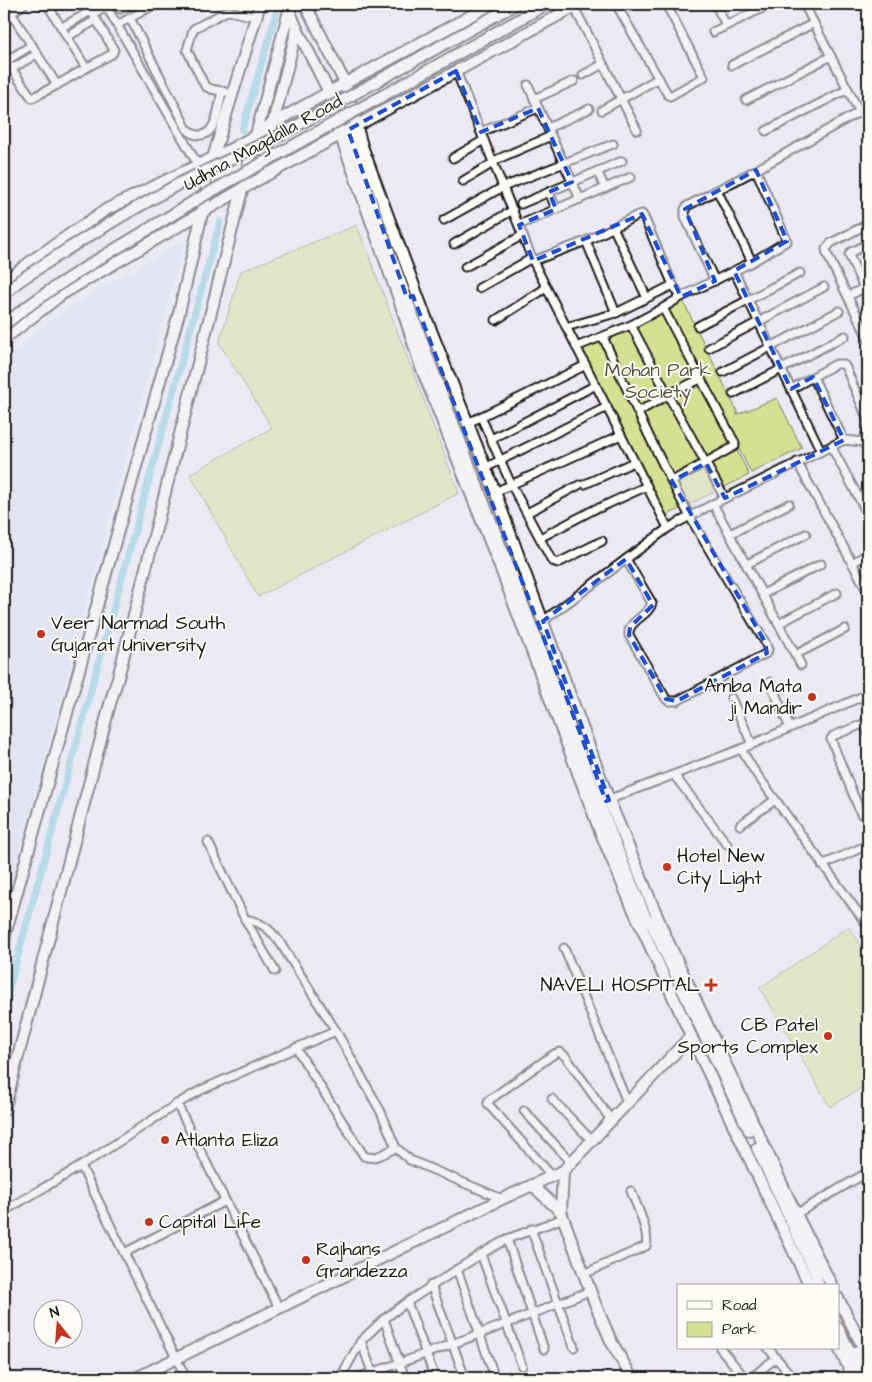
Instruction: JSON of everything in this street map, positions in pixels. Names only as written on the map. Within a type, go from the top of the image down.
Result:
[{"type":"main road","points":[[205,181],[260,4]]},
{"type":"main road","points":[[305,4],[345,83],[348,130],[395,290],[421,367],[502,572],[651,914],[653,926],[817,1280]]},
{"type":"main road","points":[[4,282],[34,258],[107,209],[256,135],[273,123],[345,83],[493,4]]},
{"type":"main road","name":"Udhna Magdalla Road","points":[[4,294],[19,281],[69,248],[182,182],[273,139],[516,4]]},
{"type":"main road","name":"Udhna Magdalla Road","points":[[4,325],[58,284],[196,200],[547,4]]},
{"type":"main road","points":[[289,5],[298,29],[348,130],[364,172],[372,184],[410,297],[544,636],[602,803],[796,1214],[831,1284]]},
{"type":"main road","points":[[4,1110],[119,674],[289,5]]},
{"type":"main road","points":[[4,339],[62,294],[242,188],[577,5]]},
{"type":"main road","points":[[261,178],[273,123],[298,29]]},
{"type":"main road","points":[[348,130],[362,146],[423,310],[543,620],[602,803],[630,904],[690,1036],[809,1284]]},
{"type":"main road","points":[[4,938],[179,313],[207,192],[205,181],[198,165]]},
{"type":"main road","points":[[136,1378],[502,1198],[563,1171],[690,1036]]},
{"type":"main road","points":[[563,1171],[562,1215],[611,1342],[632,1378]]},
{"type":"main road","points":[[532,1185],[562,1215]]},
{"type":"main road","points":[[840,1302],[868,1357]]},
{"type":"main road","points":[[840,1316],[868,1372]]},
{"type":"main road","points":[[840,1332],[863,1378]]},
{"type":"main road","points":[[840,1350],[850,1377]]},
{"type":"street","points":[[4,8],[10,4]]},
{"type":"street","points":[[4,17],[24,4]]},
{"type":"street","points":[[47,4],[86,68]]},
{"type":"street","points":[[117,4],[121,8],[131,4]]},
{"type":"street","points":[[117,25],[156,4]]},
{"type":"street","points":[[616,4],[670,96],[704,77],[666,4]]},
{"type":"street","points":[[715,4],[726,25]]},
{"type":"street","points":[[714,32],[760,6],[771,4]]},
{"type":"street","points":[[815,4],[805,6],[860,113]]},
{"type":"street","points":[[62,28],[106,5],[198,165]]},
{"type":"street","points":[[577,5],[603,64],[637,130]]},
{"type":"street","points":[[233,93],[205,86],[188,53],[193,30],[229,11],[256,17]]},
{"type":"street","points":[[32,45],[5,59],[32,98],[114,52],[92,12]]},
{"type":"street","points":[[67,36],[92,12]]},
{"type":"street","points":[[11,13],[57,85]]},
{"type":"street","points":[[130,18],[188,129],[192,133],[196,135],[206,134],[212,129],[222,91]]},
{"type":"street","points":[[732,66],[814,23]]},
{"type":"street","points":[[11,69],[37,54]]},
{"type":"street","points":[[746,100],[831,56]]},
{"type":"street","points":[[583,75],[603,64]]},
{"type":"street","points":[[456,71],[533,260],[668,528]]},
{"type":"street","points":[[602,110],[659,78]]},
{"type":"street","points":[[534,99],[574,81]]},
{"type":"street","points":[[528,85],[580,199]]},
{"type":"street","points":[[766,132],[848,89]]},
{"type":"street","points":[[715,281],[684,212],[687,206],[756,170],[868,107]]},
{"type":"street","points":[[481,132],[538,108]]},
{"type":"street","points":[[548,128],[589,109]]},
{"type":"street","points":[[463,182],[498,159],[551,136]]},
{"type":"street","points":[[453,158],[484,140]]},
{"type":"street","points":[[444,220],[503,187],[613,144]]},
{"type":"street","points":[[521,204],[622,160]]},
{"type":"street","points":[[576,347],[631,325],[681,297],[752,262],[787,241],[756,170]]},
{"type":"street","points":[[597,171],[606,188]]},
{"type":"street","points":[[519,225],[631,177]]},
{"type":"street","points":[[716,190],[752,262]]},
{"type":"street","points":[[548,192],[556,209]]},
{"type":"street","points":[[454,244],[513,210]]},
{"type":"street","points":[[479,288],[533,260],[586,241],[638,214],[643,216],[673,285],[681,297]]},
{"type":"street","points":[[868,224],[831,244],[826,249],[868,338]]},
{"type":"street","points":[[613,227],[647,298]]},
{"type":"street","points":[[465,267],[523,235]]},
{"type":"street","points":[[586,241],[616,313]]},
{"type":"street","points":[[848,296],[866,287],[849,255],[868,244]]},
{"type":"street","points":[[734,271],[821,451]]},
{"type":"street","points":[[698,326],[800,274]]},
{"type":"street","points":[[566,327],[616,313],[673,285]]},
{"type":"street","points":[[709,348],[824,287]]},
{"type":"street","points":[[496,320],[546,288]]},
{"type":"street","points":[[663,308],[735,443],[735,446],[672,481]]},
{"type":"street","points":[[723,372],[839,311]]},
{"type":"street","points":[[631,325],[725,498]]},
{"type":"street","points":[[733,394],[845,336]]},
{"type":"street","points":[[603,337],[690,517],[768,650],[764,655],[677,701],[666,699],[628,632],[630,627],[648,612],[652,603],[626,559]]},
{"type":"street","points":[[791,389],[836,364],[842,364],[845,366],[868,420]]},
{"type":"street","points":[[468,423],[586,365]]},
{"type":"street","points":[[813,377],[844,440]]},
{"type":"street","points":[[638,412],[700,379]]},
{"type":"street","points":[[491,439],[596,385]]},
{"type":"street","points":[[485,468],[607,407]]},
{"type":"street","points":[[481,417],[511,484],[552,561],[558,564],[602,541]]},
{"type":"street","points":[[868,426],[863,442],[868,451]]},
{"type":"street","points":[[495,492],[621,435]]},
{"type":"street","points":[[543,620],[668,528],[844,440],[863,442]]},
{"type":"street","points":[[831,446],[868,515]]},
{"type":"street","points":[[527,513],[582,484],[634,462]]},
{"type":"street","points":[[797,462],[868,592]]},
{"type":"street","points":[[540,538],[646,486]]},
{"type":"street","points":[[713,504],[801,665]]},
{"type":"street","points":[[730,534],[789,504]]},
{"type":"street","points":[[747,564],[806,534]]},
{"type":"street","points":[[852,563],[868,554]]},
{"type":"street","points":[[763,594],[821,564]]},
{"type":"street","points":[[778,624],[837,593]]},
{"type":"street","points":[[795,655],[845,629]]},
{"type":"street","points":[[770,682],[790,728]]},
{"type":"street","points":[[602,803],[741,749],[868,694]]},
{"type":"street","points":[[731,698],[752,744]]},
{"type":"street","points":[[861,814],[831,739],[833,736],[866,723],[868,733]]},
{"type":"street","points":[[741,749],[775,800],[868,926]]},
{"type":"street","points":[[674,774],[727,844]]},
{"type":"street","points":[[740,825],[775,800]]},
{"type":"street","points":[[208,842],[245,919],[275,971]]},
{"type":"street","points":[[822,865],[868,845]]},
{"type":"street","points":[[245,919],[258,923],[276,937],[336,1031],[381,1112],[396,1148],[404,1157],[502,1198]]},
{"type":"street","points":[[564,948],[627,1102]]},
{"type":"street","points":[[4,1211],[82,1166],[201,1090],[336,1031]]},
{"type":"street","points":[[296,1048],[364,1156],[374,1157],[396,1148]]},
{"type":"street","points":[[552,1176],[488,1104],[488,1101],[554,1054],[560,1052],[566,1057],[610,1120]]},
{"type":"street","points":[[552,1099],[592,1141]]},
{"type":"street","points":[[177,1104],[278,1308]]},
{"type":"street","points":[[524,1111],[571,1162]]},
{"type":"street","points":[[82,1166],[186,1378]]},
{"type":"street","points":[[796,1214],[868,1172]]},
{"type":"street","points":[[584,1274],[646,1246],[648,1243],[647,1235],[631,1191]]},
{"type":"street","points":[[124,1253],[221,1203]]},
{"type":"street","points":[[342,1376],[361,1341],[384,1319],[407,1302],[431,1285],[507,1239],[562,1215]]},
{"type":"street","points":[[531,1229],[574,1347]]},
{"type":"street","points":[[507,1239],[544,1349]]},
{"type":"street","points":[[481,1254],[522,1366]]},
{"type":"street","points":[[457,1269],[495,1378]]},
{"type":"street","points":[[431,1285],[465,1378]]},
{"type":"street","points":[[356,1378],[373,1376],[399,1363],[532,1315],[590,1291]]},
{"type":"street","points":[[407,1302],[435,1378]]},
{"type":"street","points":[[384,1319],[405,1378]]},
{"type":"street","points":[[361,1341],[373,1376]]},
{"type":"street","points":[[722,1350],[745,1378]]},
{"type":"street","points":[[770,1350],[792,1378]]},
{"type":"street","points":[[751,1378],[776,1358]]},
{"type":"highlighted area","points":[[456,71],[481,132],[538,108],[572,182],[549,192],[556,209],[519,225],[533,261],[642,214],[681,297],[715,281],[685,209],[756,170],[787,241],[734,271],[791,389],[813,377],[844,440],[725,498],[706,463],[672,481],[765,642],[767,653],[677,701],[666,699],[629,635],[630,627],[653,605],[626,559],[543,621],[609,800],[606,801],[413,296],[407,298],[348,130]]},
{"type":"shaded area","name":"Veer Narmad South Gujarat University","points":[[185,240],[4,909],[4,359],[62,311]]},
{"type":"green space","points":[[357,225],[459,493],[258,597],[190,474],[272,428],[219,343],[241,271]]},
{"type":"green space","name":"Mohan Park Society","points":[[681,297],[738,413],[736,415],[777,398],[802,448],[751,473],[725,421],[723,422],[749,475],[661,518],[577,348]]},
{"type":"green space","name":"CB Patel Sports Complex","points":[[848,927],[868,955],[868,1084],[830,1107],[760,988]]},
{"type":"waterway","points":[[242,130],[279,4]]},
{"type":"waterway","points":[[4,1006],[220,222]]},
{"type":"place","name":"Veer Narmad South Gujarat University","points":[[41,634]]},
{"type":"place","name":"Amba Mata ji Mandir","points":[[812,697]]},
{"type":"place","name":"Hotel New City Light","points":[[667,867]]},
{"type":"place","name":"NAVELI HOSPITAL","points":[[711,985]]},
{"type":"place","name":"CB Patel Sports Complex","points":[[828,1036]]},
{"type":"place","name":"Atlanta Eliza","points":[[165,1140]]},
{"type":"place","name":"Capital Life","points":[[149,1222]]},
{"type":"place","name":"Rajhans Grandezza","points":[[306,1260]]}]
